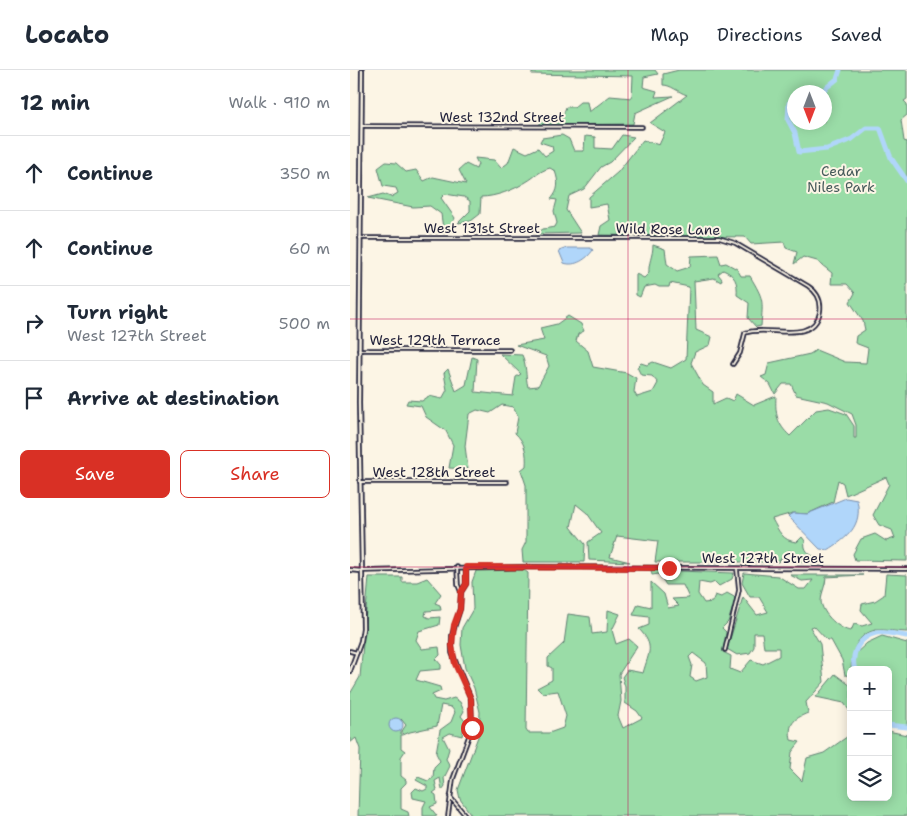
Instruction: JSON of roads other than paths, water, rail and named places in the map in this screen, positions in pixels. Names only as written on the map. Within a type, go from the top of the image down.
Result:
[{"type":"street","points":[[350,671],[363,628],[359,350],[362,70]]},
{"type":"street","name":"West 132nd Street","points":[[362,126],[642,127]]},
{"type":"street","name":"West 131st Street","points":[[360,238],[604,238]]},
{"type":"street","name":"Wild Rose Lane","points":[[604,238],[728,240],[808,286],[816,293],[820,300],[820,311],[813,325],[798,332],[745,333],[740,353],[733,364]]},
{"type":"street","name":"West 129th Terrace","points":[[359,350],[510,350]]},
{"type":"street","name":"West 128th Street","points":[[360,482],[507,482]]},
{"type":"street","points":[[448,816],[453,779],[472,728],[471,699],[452,654],[452,634],[460,609],[461,592],[458,585],[457,567]]},
{"type":"street","name":"West 127th Street","points":[[350,570],[457,567],[907,569]]},
{"type":"street","points":[[461,592],[466,584],[466,567]]},
{"type":"street","points":[[725,650],[739,590],[737,569]]},
{"type":"street","points":[[350,650],[357,653]]},
{"type":"street","points":[[450,797],[466,816]]},
{"type":"water","points":[[567,248],[590,248],[593,250],[580,261],[568,264],[564,263],[559,251]]},
{"type":"water","points":[[846,498],[857,500],[858,517],[847,536],[828,550],[820,549],[788,516],[793,513],[807,514]]},
{"type":"water","points":[[393,718],[399,718],[403,725],[399,732],[393,732],[389,728],[389,722]]},
{"type":"waterway","points":[[830,85],[837,79],[840,70]]},
{"type":"waterway","points":[[793,130],[799,152],[827,149],[852,139],[866,128],[880,128],[891,158],[907,181]]},
{"type":"waterway","points":[[854,666],[857,647],[870,635],[887,633],[907,636]]},
{"type":"waterway","points":[[892,725],[907,727]]},
{"type":"park label","name":"Cedar Niles Park","points":[[841,179]]}]
